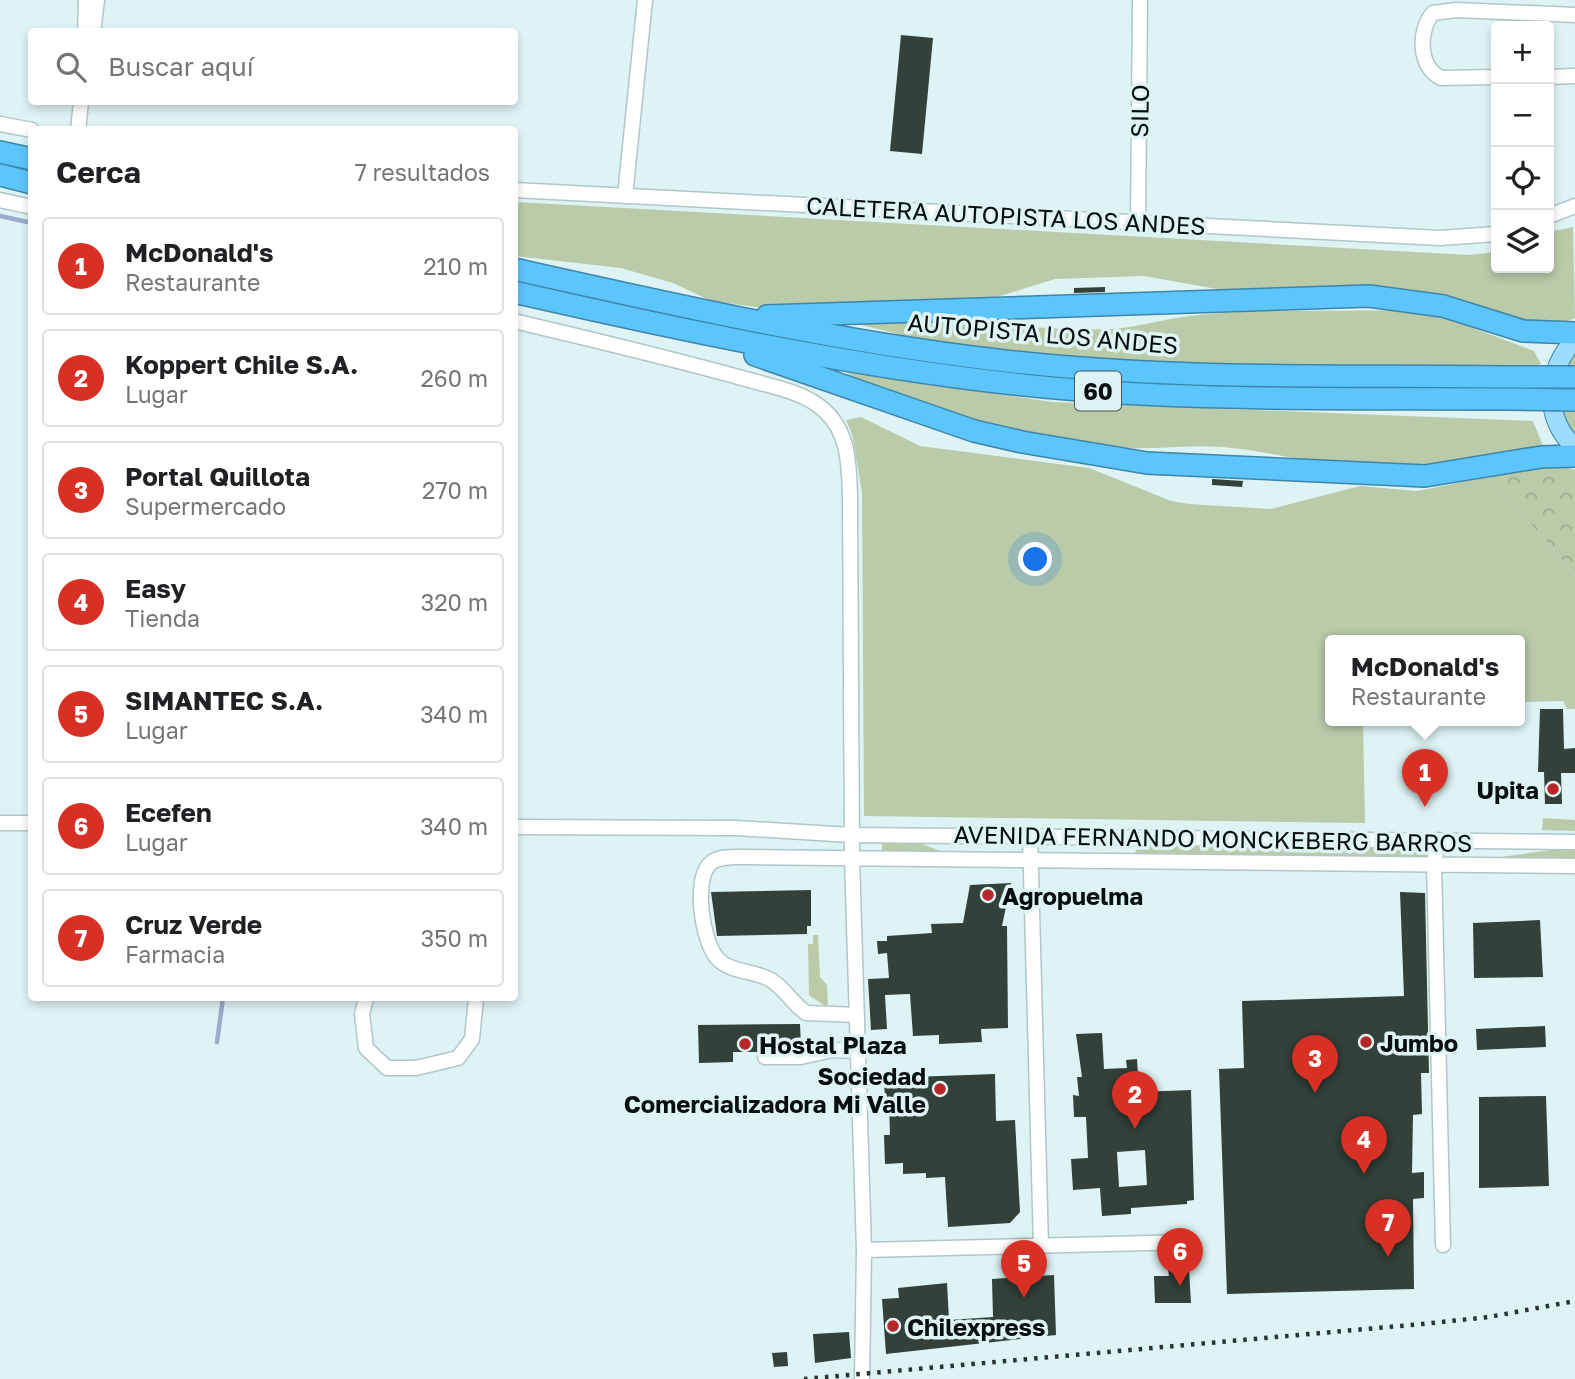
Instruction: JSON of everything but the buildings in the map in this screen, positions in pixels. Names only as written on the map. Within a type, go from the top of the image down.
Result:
[{"type":"highway","points":[[0,152],[28,158]]},
{"type":"highway","points":[[0,175],[28,182]]},
{"type":"highway","name":"AUTOPISTA LOS ANDES","points":[[518,270],[706,313],[845,340],[1049,365],[1181,373],[1575,377]]},
{"type":"highway","name":"AUTOPISTA LOS ANDES","points":[[518,293],[694,333],[906,370],[1083,390],[1247,397],[1575,400]]},
{"type":"highway","points":[[706,313],[771,316],[929,313],[1095,304],[1369,296],[1443,306],[1524,331],[1575,333]]},
{"type":"highway","points":[[694,333],[974,431],[1147,463],[1424,476],[1541,457],[1575,456]]},
{"type":"main road","points":[[1575,339],[1556,364],[1550,395],[1558,426],[1575,448]]},
{"type":"street","points":[[85,28],[86,0]]},
{"type":"street","points":[[94,28],[97,0]]},
{"type":"street","points":[[625,196],[645,0]]},
{"type":"street","name":"SILO","points":[[1138,222],[1140,0]]},
{"type":"street","points":[[1491,77],[1441,78],[1433,74],[1427,65],[1423,41],[1426,21],[1433,13],[1456,10],[1575,15]]},
{"type":"street","points":[[1554,77],[1575,76]]},
{"type":"street","points":[[78,126],[81,105]]},
{"type":"street","points":[[0,124],[28,129]]},
{"type":"street","name":"CALETERA AUTOPISTA LOS ANDES","points":[[518,190],[1440,238],[1491,234]]},
{"type":"street","points":[[0,200],[28,206]]},
{"type":"street","points":[[1554,214],[1575,206]]},
{"type":"street","points":[[518,322],[777,388],[806,398],[825,411],[834,422],[847,451],[851,835],[864,1250],[862,1379]]},
{"type":"street","points":[[0,823],[28,823]]},
{"type":"street","name":"AVENIDA FERNANDO MONCKEBERG BARROS","points":[[518,827],[737,828],[851,835],[1575,842]]},
{"type":"street","points":[[1030,835],[1041,1246]]},
{"type":"street","points":[[1438,840],[1434,863],[1443,1245]]},
{"type":"street","name":"AVENIDA FERNANDO MONCKEBERG BARROS","points":[[857,1015],[806,1013],[774,982],[734,969],[715,957],[704,934],[702,906],[702,877],[710,864],[727,857],[1575,866]]},
{"type":"street","points":[[365,1001],[362,1014],[366,1048],[387,1068],[416,1068],[458,1058],[472,1039],[476,1001]]},
{"type":"street","points":[[765,1058],[801,1057],[832,1050],[858,1051]]},
{"type":"street","points":[[864,1250],[1190,1242]]},
{"type":"green space","points":[[518,202],[1469,255],[1491,253],[1491,273],[1554,273],[1554,231],[1573,227],[1575,318],[1556,326],[1510,319],[1466,301],[1391,288],[1245,294],[1144,276],[1055,279],[971,305],[771,309],[711,301],[673,283],[621,268],[518,256]]},
{"type":"green space","points":[[1397,310],[1449,319],[1534,351],[1541,364],[1525,369],[1127,362],[995,353],[861,325],[923,320],[1110,329],[1179,317],[1215,314]]},
{"type":"green space","points":[[1575,344],[1575,439],[1564,428],[1555,371]]},
{"type":"green space","points":[[849,373],[1052,402],[1533,421],[1543,446],[1457,464],[1407,471],[1360,469],[1222,447],[1116,447],[1048,437],[947,412],[847,381]]},
{"type":"green space","points":[[861,417],[920,446],[1089,468],[1171,501],[1189,504],[1271,509],[1360,486],[1417,491],[1489,477],[1575,575],[1575,709],[1567,709],[1563,701],[1525,702],[1525,635],[1325,635],[1325,726],[1363,726],[1365,823],[864,816],[862,492],[852,434],[846,420]]},
{"type":"green space","points":[[1559,464],[1575,470],[1575,575],[1489,477],[1533,465]]},
{"type":"green space","points":[[1543,818],[1575,820],[1575,831],[1542,830]]},
{"type":"green space","points":[[920,843],[940,851],[882,851],[882,844]]},
{"type":"green space","points":[[1151,844],[1428,847],[1428,857],[1134,854],[1138,848]]},
{"type":"green space","points":[[1551,850],[1575,850],[1575,858],[1501,857]]},
{"type":"green space","points":[[813,935],[818,935],[820,977],[827,985],[828,1008],[809,995],[808,944],[813,944]]},
{"type":"waterway","points":[[0,216],[28,222]]},
{"type":"waterway","points":[[217,1042],[223,1001]]},
{"type":"railway","points":[[804,1379],[1422,1324],[1489,1317],[1575,1301]]},
{"type":"place","name":"Upita","points":[[1553,789]]},
{"type":"place","name":"McDonald's","points":[[1425,807]]},
{"type":"place","name":"Agropuelma","points":[[988,895]]},
{"type":"place","name":"Jumbo","points":[[1366,1042]]},
{"type":"place","name":"Hostal Plaza","points":[[745,1044]]},
{"type":"place","name":"Sociedad Comercializadora Mi Valle","points":[[940,1089]]},
{"type":"place","name":"Portal Quillota","points":[[1315,1093]]},
{"type":"place","name":"Koppert Chile S.A.","points":[[1135,1129]]},
{"type":"place","name":"Easy","points":[[1364,1174]]},
{"type":"place","name":"Cruz Verde","points":[[1388,1257]]},
{"type":"place","name":"Ecefen","points":[[1180,1286]]},
{"type":"place","name":"SIMANTEC S.A.","points":[[1024,1298]]},
{"type":"place","name":"Chilexpress","points":[[893,1326]]}]
